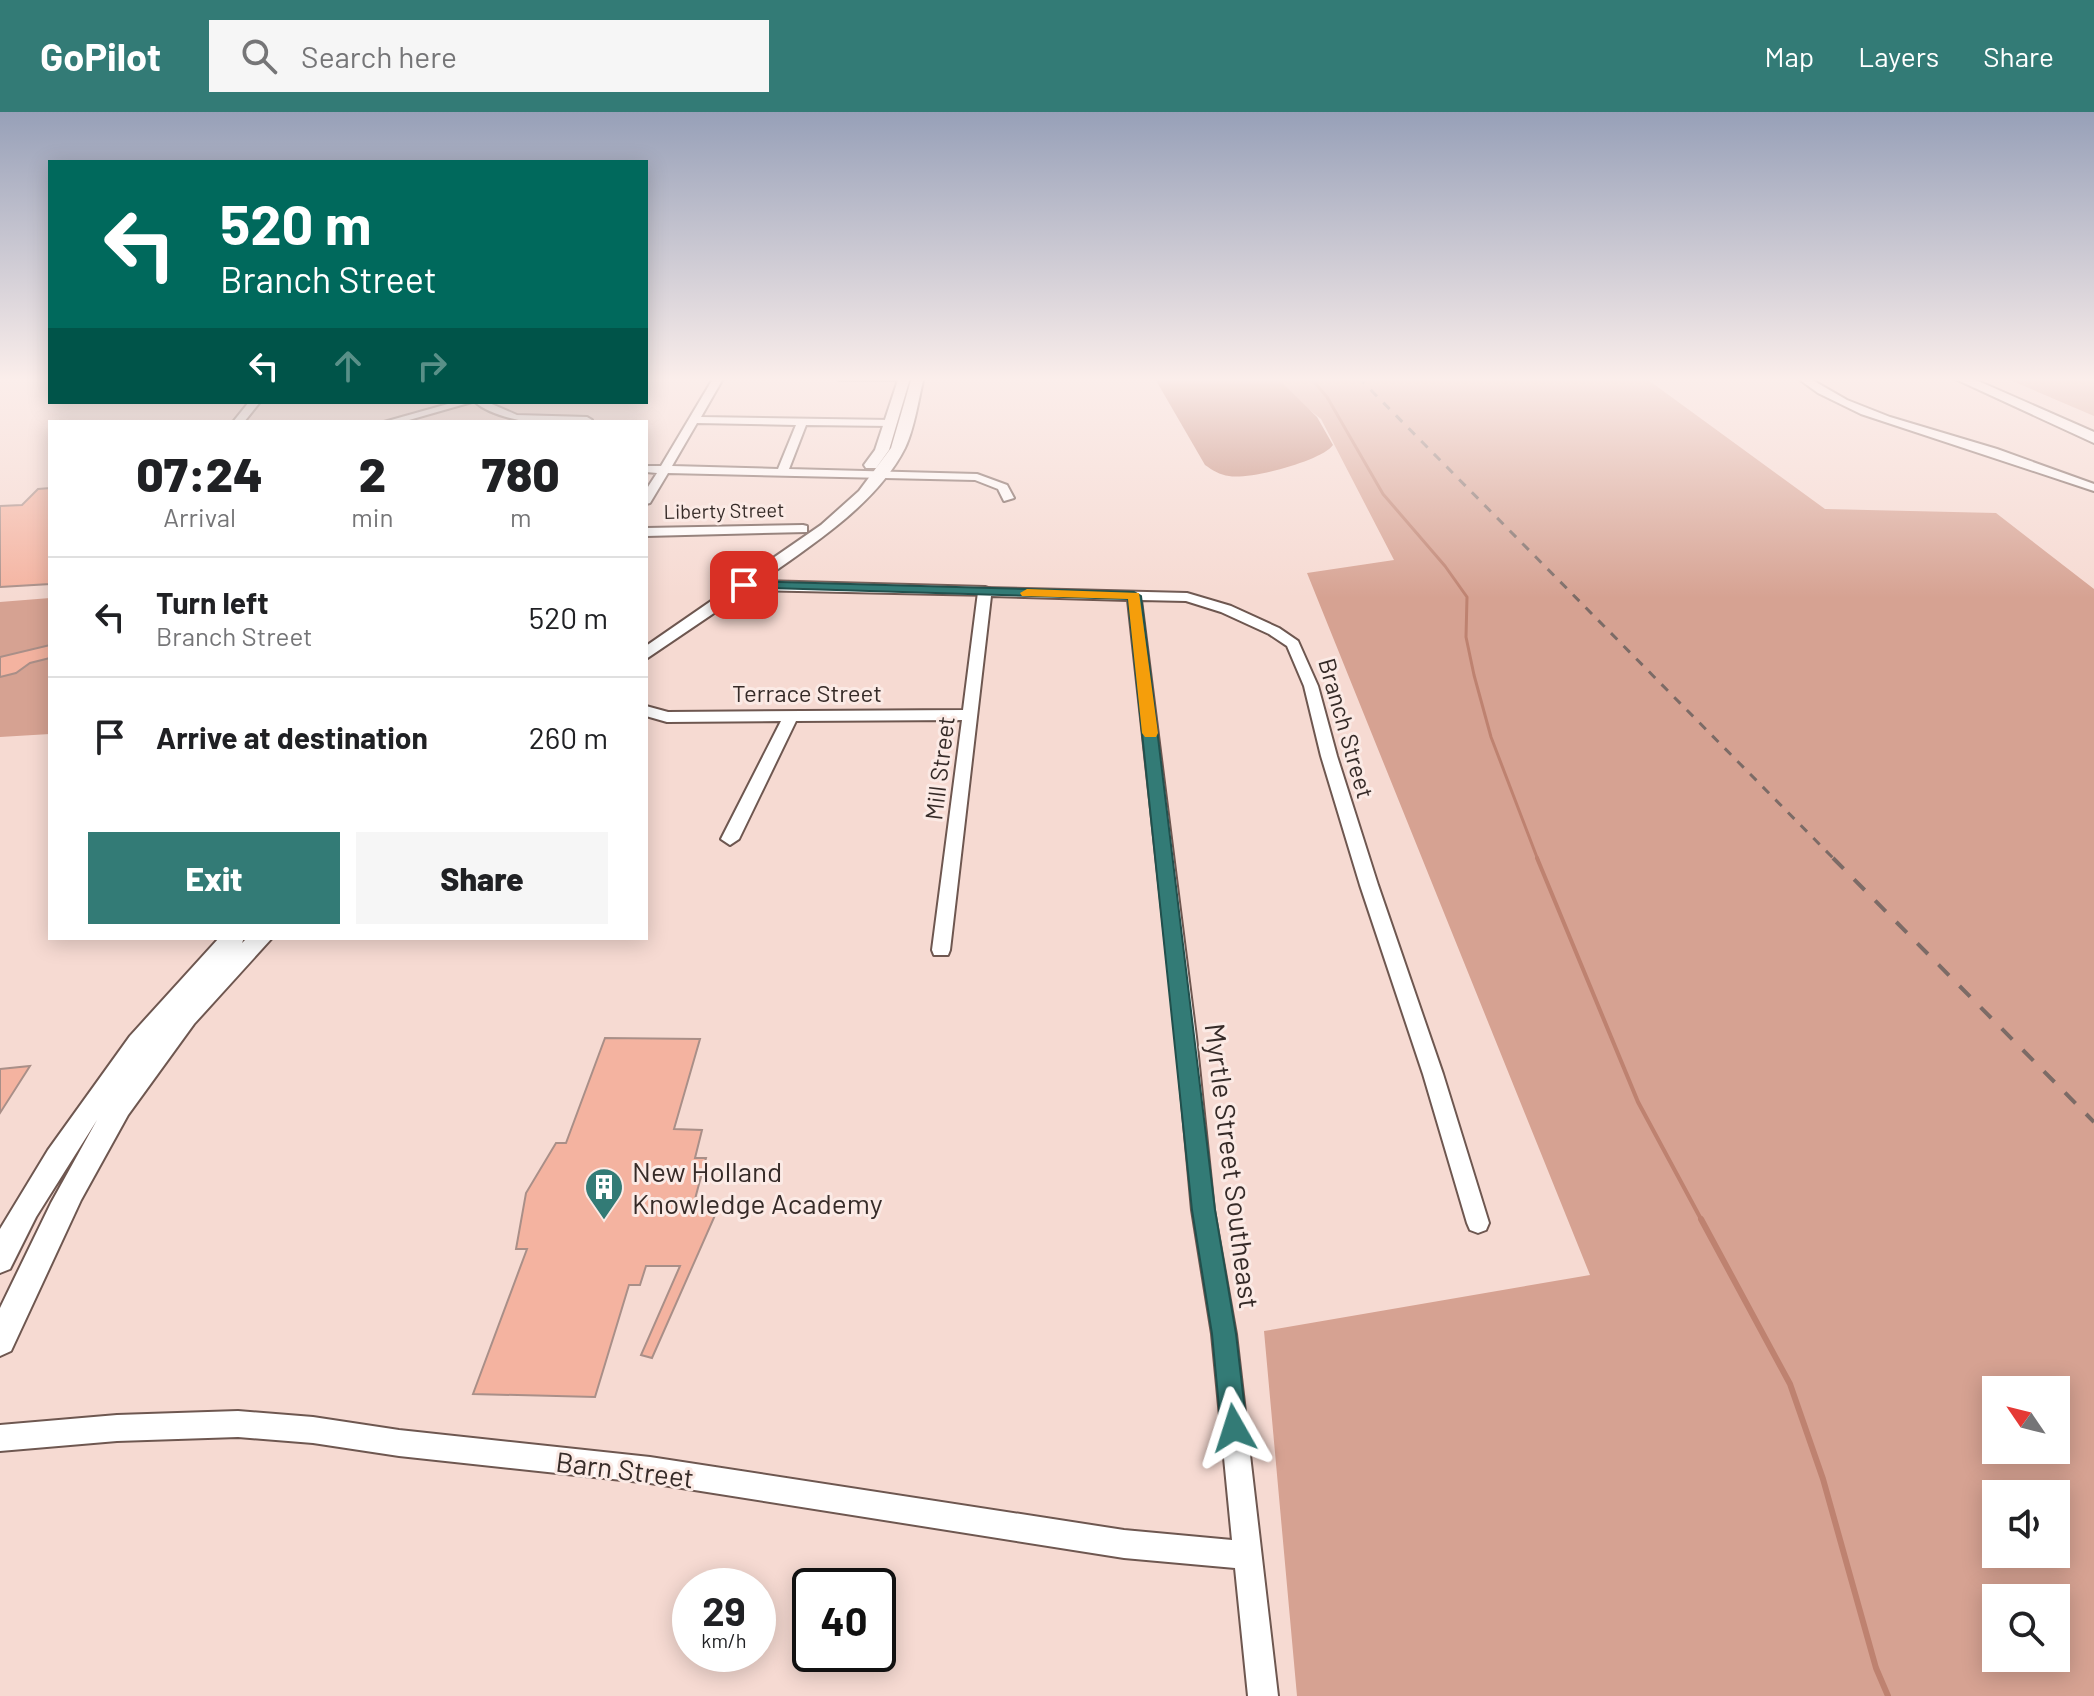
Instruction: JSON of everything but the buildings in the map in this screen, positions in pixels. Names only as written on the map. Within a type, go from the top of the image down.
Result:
[{"type":"main road","points":[[648,636],[803,529],[873,474],[882,451]]},
{"type":"main road","points":[[648,653],[826,528],[895,451]]},
{"type":"main road","name":"Branch Street","points":[[744,585],[985,592]]},
{"type":"main road","points":[[0,1260],[49,1171],[105,1085],[163,1010],[231,940]]},
{"type":"main road","points":[[0,1341],[83,1167],[138,1081],[186,1019],[259,940]]},
{"type":"street","points":[[648,496],[674,451]]},
{"type":"street","points":[[782,472],[790,451]]},
{"type":"street","points":[[1988,451],[2094,488]]},
{"type":"street","points":[[648,469],[977,477],[1003,487],[1008,498]]},
{"type":"street","name":"Liberty Street","points":[[648,532],[803,529]]},
{"type":"street","name":"Branch Street","points":[[985,592],[1187,597],[1226,609],[1274,631],[1299,651],[1360,856],[1438,1089],[1478,1223]]},
{"type":"street","name":"Mill Street","points":[[941,950],[985,592]]},
{"type":"street","name":"Myrtle Street Southeast","points":[[1134,596],[1205,1220],[1224,1334],[1263,1696]]},
{"type":"street","name":"Terrace Street","points":[[648,712],[667,717],[969,715]]},
{"type":"street","points":[[730,839],[791,715]]},
{"type":"street","name":"Barn Street","points":[[0,1438],[117,1428],[238,1424],[313,1430],[399,1443],[650,1470],[931,1517],[1124,1544],[1247,1555]]},
{"type":"shaded area","points":[[1197,451],[1326,451],[1301,463],[1239,476],[1219,473],[1205,465]]},
{"type":"shaded area","points":[[1338,451],[1745,451],[1825,509],[1996,513],[2094,589],[2094,1696],[1297,1696],[1264,1331],[1590,1275],[1307,573],[1394,560]]},
{"type":"shaded area","points":[[48,598],[48,734],[0,737],[0,602]]},
{"type":"waterway","points":[[1358,451],[1383,494],[1445,566],[1467,597],[1466,637],[1474,675],[1491,737],[1538,860]]},
{"type":"waterway","points":[[1537,858],[1638,1102],[1702,1221]]},
{"type":"waterway","points":[[1701,1219],[1790,1384],[1823,1479],[1876,1668],[1888,1696]]},
{"type":"railway","points":[[1431,451],[1835,860]]},
{"type":"railway","points":[[1833,858],[2094,1122]]},
{"type":"slow traffic","points":[[1027,593],[1134,596],[1150,733]]},
{"type":"place","name":"New Holland Knowledge Academy","points":[[604,1221]]},
{"type":"route","points":[[744,585],[1134,596],[1186,1037],[1203,1210],[1224,1334],[1234,1428]]}]
